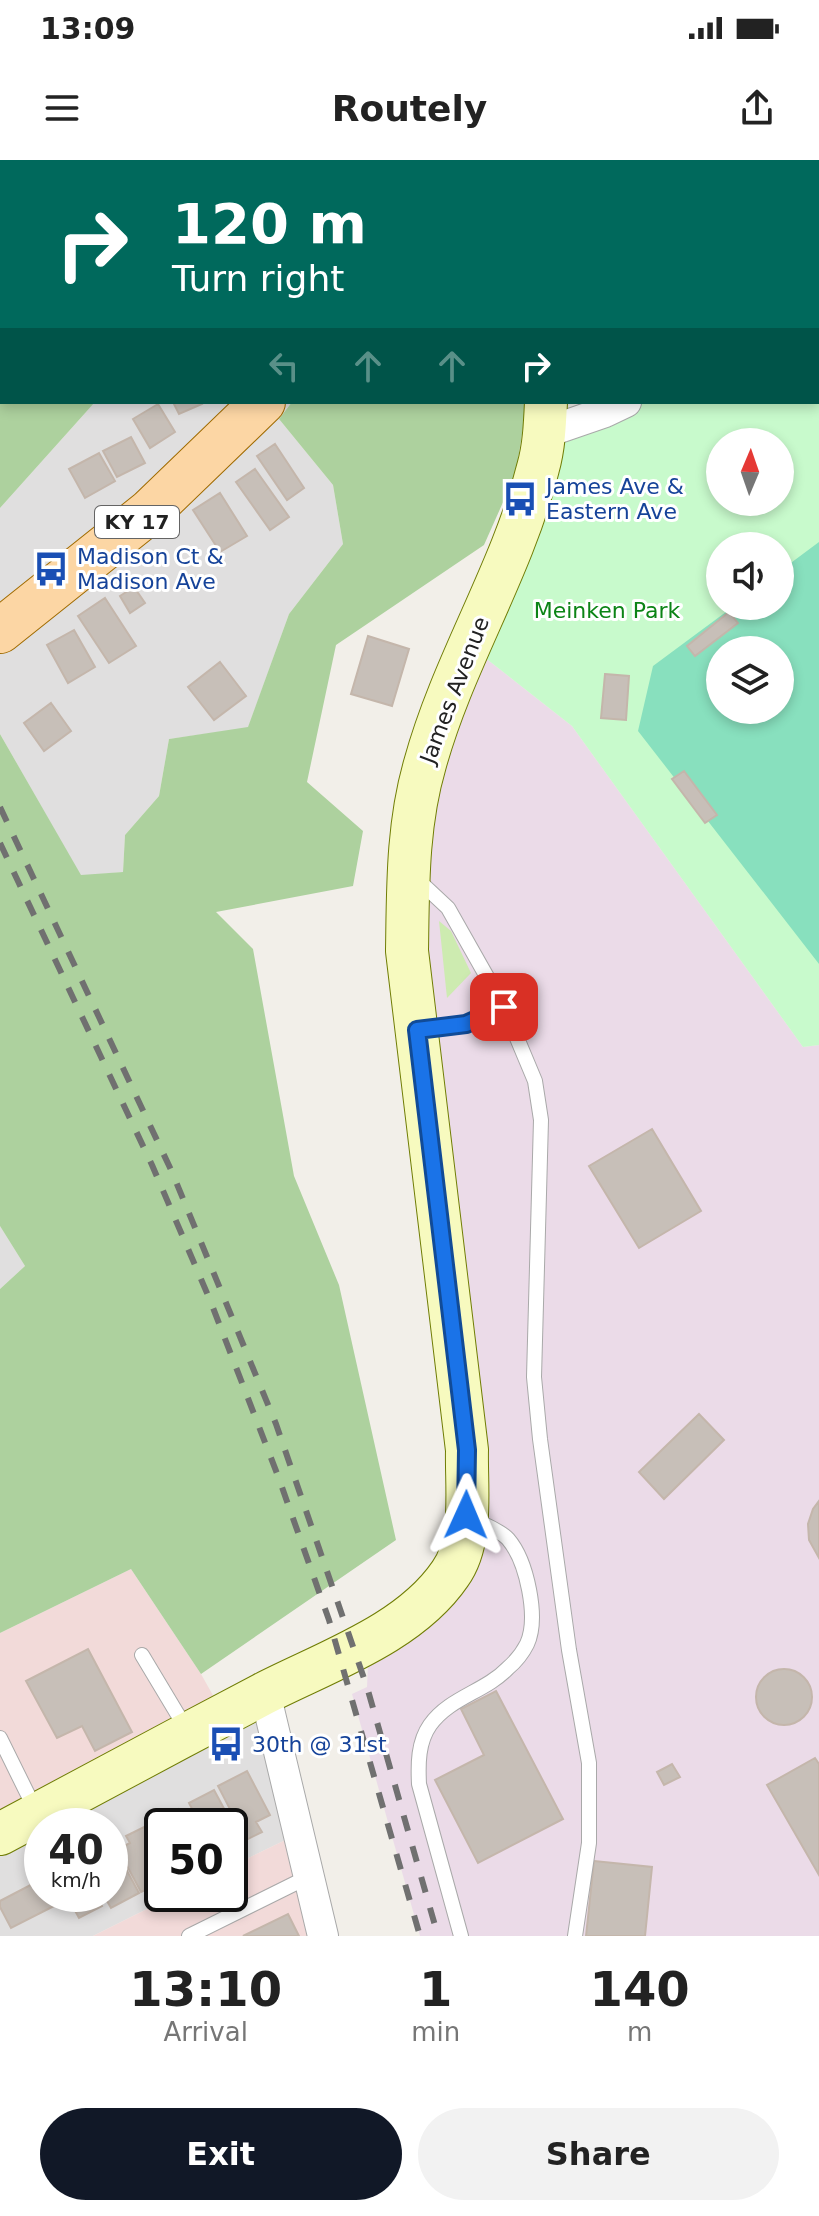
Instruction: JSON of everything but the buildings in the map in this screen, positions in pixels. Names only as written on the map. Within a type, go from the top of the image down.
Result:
[{"type":"main road","name":"KY 17","points":[[0,631],[149,512],[194,472],[261,404]]},
{"type":"main road","name":"James Avenue","points":[[49,1808],[265,1693],[369,1643],[422,1605],[459,1559],[466,1515],[467,1450],[407,951],[408,871],[424,765],[440,716],[526,513],[539,465],[545,418]]},
{"type":"main road","name":"James Avenue","points":[[0,1834],[24,1821]]},
{"type":"street","points":[[545,418],[605,412],[622,404]]},
{"type":"street","points":[[265,1693],[323,1936]]},
{"type":"lane","points":[[408,871],[448,908],[504,1007],[535,1081],[541,1120],[534,1377],[569,1650],[589,1763],[589,1843],[575,1936]]},
{"type":"lane","points":[[417,1030],[466,1024],[504,1007]]},
{"type":"lane","points":[[461,1936],[419,1784],[418,1763],[423,1739],[431,1724],[453,1702],[508,1669],[526,1645],[531,1628],[529,1593],[518,1556],[507,1538],[466,1515]]},
{"type":"lane","points":[[142,1655],[189,1734]]},
{"type":"lane","points":[[0,1738],[35,1808]]},
{"type":"lane","points":[[189,1936],[310,1875]]},
{"type":"shaded area","points":[[93,404],[290,404],[279,419],[333,485],[343,544],[289,614],[248,728],[169,739],[159,796],[125,835],[123,872],[81,876],[0,734],[0,508]]},
{"type":"shaded area","points":[[470,646],[572,726],[803,1047],[819,1045],[819,1936],[420,1936],[352,1694],[367,1687],[369,1643],[459,1559],[408,871]]},
{"type":"shaded area","points":[[0,1226],[25,1266],[0,1289]]},
{"type":"shaded area","points":[[131,1569],[201,1674],[224,1715],[49,1808],[24,1808],[24,1821],[0,1834],[0,1633]]},
{"type":"shaded area","points":[[265,1693],[300,1833],[248,1858],[248,1808],[144,1808],[144,1910],[93,1936],[0,1936],[0,1834],[24,1821],[24,1912],[128,1912],[128,1808],[49,1808]]},
{"type":"shaded area","points":[[300,1833],[323,1936],[93,1936],[144,1910],[248,1912],[248,1858]]},
{"type":"green space","points":[[0,404],[93,404],[0,508]]},
{"type":"green space","points":[[290,404],[527,404],[516,473],[484,545],[336,645],[307,782],[363,831],[353,886],[216,912],[253,949],[294,1176],[339,1285],[396,1540],[201,1674],[131,1569],[0,1633],[0,1289],[25,1266],[0,1226],[0,734],[81,875],[123,872],[125,835],[159,796],[169,739],[248,727],[289,614],[343,544],[333,485],[279,419]]},
{"type":"green space","name":"Meinken Park","points":[[621,404],[819,404],[819,1045],[803,1047],[572,726],[470,646],[544,433]]},
{"type":"green space","points":[[819,542],[819,964],[638,731],[653,666],[715,620],[794,620],[794,561]]},
{"type":"green space","points":[[439,921],[451,931],[471,973],[447,998]]},
{"type":"railway","points":[[0,807],[172,1172],[276,1424],[367,1687],[438,1936]]},
{"type":"railway","points":[[0,843],[152,1165],[210,1300],[278,1476],[329,1620],[420,1936]]},
{"type":"place","name":"James Ave & Eastern Ave","points":[[520,499]]},
{"type":"place","name":"Madison Ct & Madison Ave","points":[[51,569]]},
{"type":"place","name":"30th @ 31st","points":[[226,1744]]},
{"type":"route","points":[[466,1515],[467,1450],[417,1030],[466,1024],[504,1007]]}]
